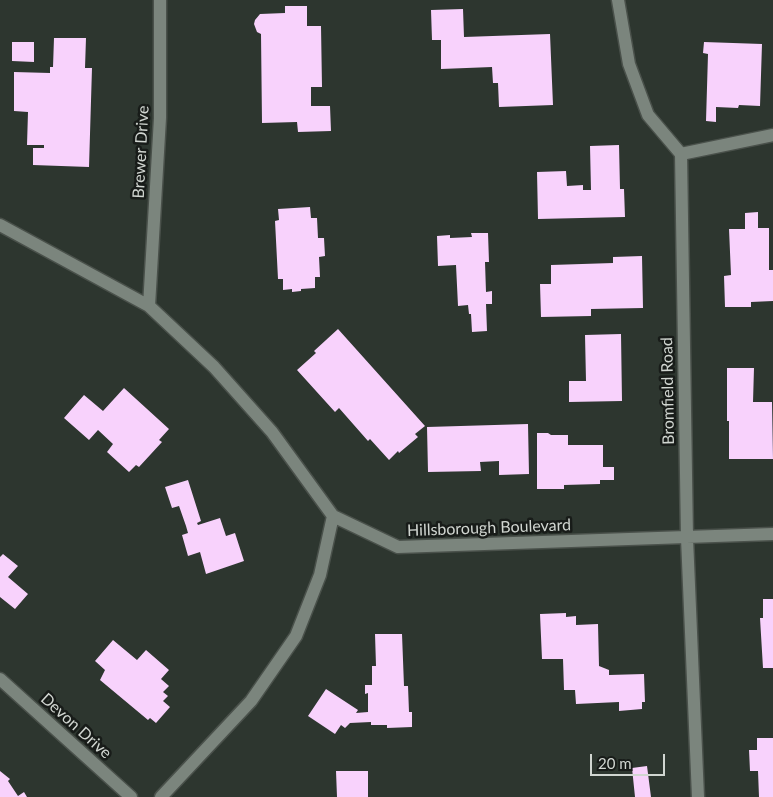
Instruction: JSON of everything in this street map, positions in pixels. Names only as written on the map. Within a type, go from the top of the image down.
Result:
[{"type":"street","name":"Brewer Drive","points":[[149,306],[160,118],[160,0]]},
{"type":"street","points":[[618,0],[628,64],[648,115],[681,154],[773,135]]},
{"type":"street","name":"Bromfield Road","points":[[681,154],[687,538],[698,797]]},
{"type":"street","name":"Hillsborough Boulevard","points":[[0,225],[149,306],[214,367],[272,432],[333,516],[398,547],[773,534]]},
{"type":"street","points":[[161,797],[251,701],[296,636],[320,575],[333,516]]},
{"type":"street","name":"Devon Drive","points":[[0,679],[131,797]]},
{"type":"building","points":[[285,6],[307,6],[307,26],[321,26],[322,87],[311,87],[311,106],[330,106],[331,131],[298,132],[297,122],[262,123],[261,34],[257,32],[254,24],[260,14],[285,13]]},
{"type":"building","points":[[463,9],[464,37],[550,34],[553,105],[499,107],[498,83],[493,83],[492,67],[441,69],[441,40],[432,40],[431,10]]},
{"type":"building","points":[[54,38],[86,38],[85,68],[92,68],[89,167],[33,165],[33,148],[44,148],[44,145],[27,145],[28,112],[14,111],[14,72],[50,73],[50,67],[53,67]]},
{"type":"building","points":[[12,42],[34,42],[34,62],[12,61]]},
{"type":"building","points":[[704,42],[762,44],[760,106],[716,107],[716,122],[706,121],[708,54],[703,53]]},
{"type":"building","points":[[619,145],[620,189],[624,189],[625,217],[538,219],[537,172],[566,171],[567,186],[583,185],[583,190],[591,190],[590,146]]},
{"type":"building","points":[[310,207],[311,218],[317,218],[318,238],[324,238],[325,256],[319,257],[320,277],[315,277],[315,288],[292,292],[292,289],[283,290],[283,279],[278,279],[275,221],[279,220],[278,209]]},
{"type":"building","points":[[758,212],[758,228],[769,228],[769,270],[773,270],[773,301],[751,302],[751,307],[725,307],[724,276],[731,275],[729,229],[745,229],[745,213]]},
{"type":"building","points":[[471,233],[488,233],[489,262],[485,262],[486,292],[492,291],[492,304],[486,304],[487,331],[472,332],[471,314],[469,314],[468,305],[458,306],[456,265],[438,266],[437,236],[450,235],[450,238],[472,237]]},
{"type":"building","points":[[642,256],[643,308],[591,309],[591,316],[541,317],[540,284],[551,284],[551,265],[613,263],[613,257]]},
{"type":"building","points":[[338,329],[425,426],[415,434],[418,437],[389,460],[370,439],[368,441],[339,408],[335,412],[297,370]]},
{"type":"building","points":[[621,334],[622,401],[569,402],[569,381],[586,381],[585,335]]},
{"type":"building","points":[[727,368],[754,368],[753,402],[772,402],[773,459],[729,459]]},
{"type":"building","points":[[124,388],[169,429],[159,440],[162,442],[139,467],[136,465],[129,472],[107,452],[113,444],[98,430],[89,440],[64,418],[84,395],[103,411]]},
{"type":"building","points":[[528,424],[529,474],[499,475],[499,461],[480,462],[481,471],[428,472],[427,427]]},
{"type":"building","points":[[537,433],[568,435],[568,445],[603,445],[603,467],[614,467],[614,480],[600,480],[600,484],[564,485],[564,489],[537,489]]},
{"type":"building","points":[[188,480],[201,521],[197,523],[198,525],[220,518],[226,536],[235,533],[244,561],[206,574],[200,552],[188,556],[182,535],[188,533],[186,526],[179,506],[172,508],[165,487]]},
{"type":"building","points":[[3,554],[18,566],[8,577],[28,594],[15,609],[0,597],[0,557]]},
{"type":"building","points":[[763,599],[773,599],[773,668],[763,668],[760,618],[763,618]]},
{"type":"building","points":[[566,613],[566,617],[576,616],[576,625],[598,624],[599,666],[609,670],[609,675],[644,674],[645,702],[642,702],[642,709],[619,711],[619,702],[576,704],[575,690],[564,690],[563,659],[542,659],[540,614]]},
{"type":"building","points":[[375,634],[402,634],[404,686],[408,686],[409,712],[412,712],[412,727],[387,728],[387,725],[371,725],[371,722],[350,723],[345,728],[341,725],[335,734],[308,716],[326,689],[358,710],[356,713],[368,712],[368,693],[365,694],[365,685],[372,685],[372,666],[376,666]]},
{"type":"building","points":[[113,640],[137,660],[146,650],[169,670],[161,679],[169,686],[163,692],[168,696],[163,701],[170,707],[156,723],[150,718],[148,720],[100,680],[105,670],[95,661]]},
{"type":"building","points":[[757,738],[773,738],[773,797],[759,797],[758,771],[750,771],[749,750],[757,750]]},
{"type":"building","points":[[647,766],[651,797],[635,797],[632,768]]},
{"type":"building","points":[[0,771],[10,779],[8,781],[18,796],[24,792],[27,797],[0,797]]},
{"type":"building","points":[[336,771],[368,771],[368,797],[337,797]]}]
